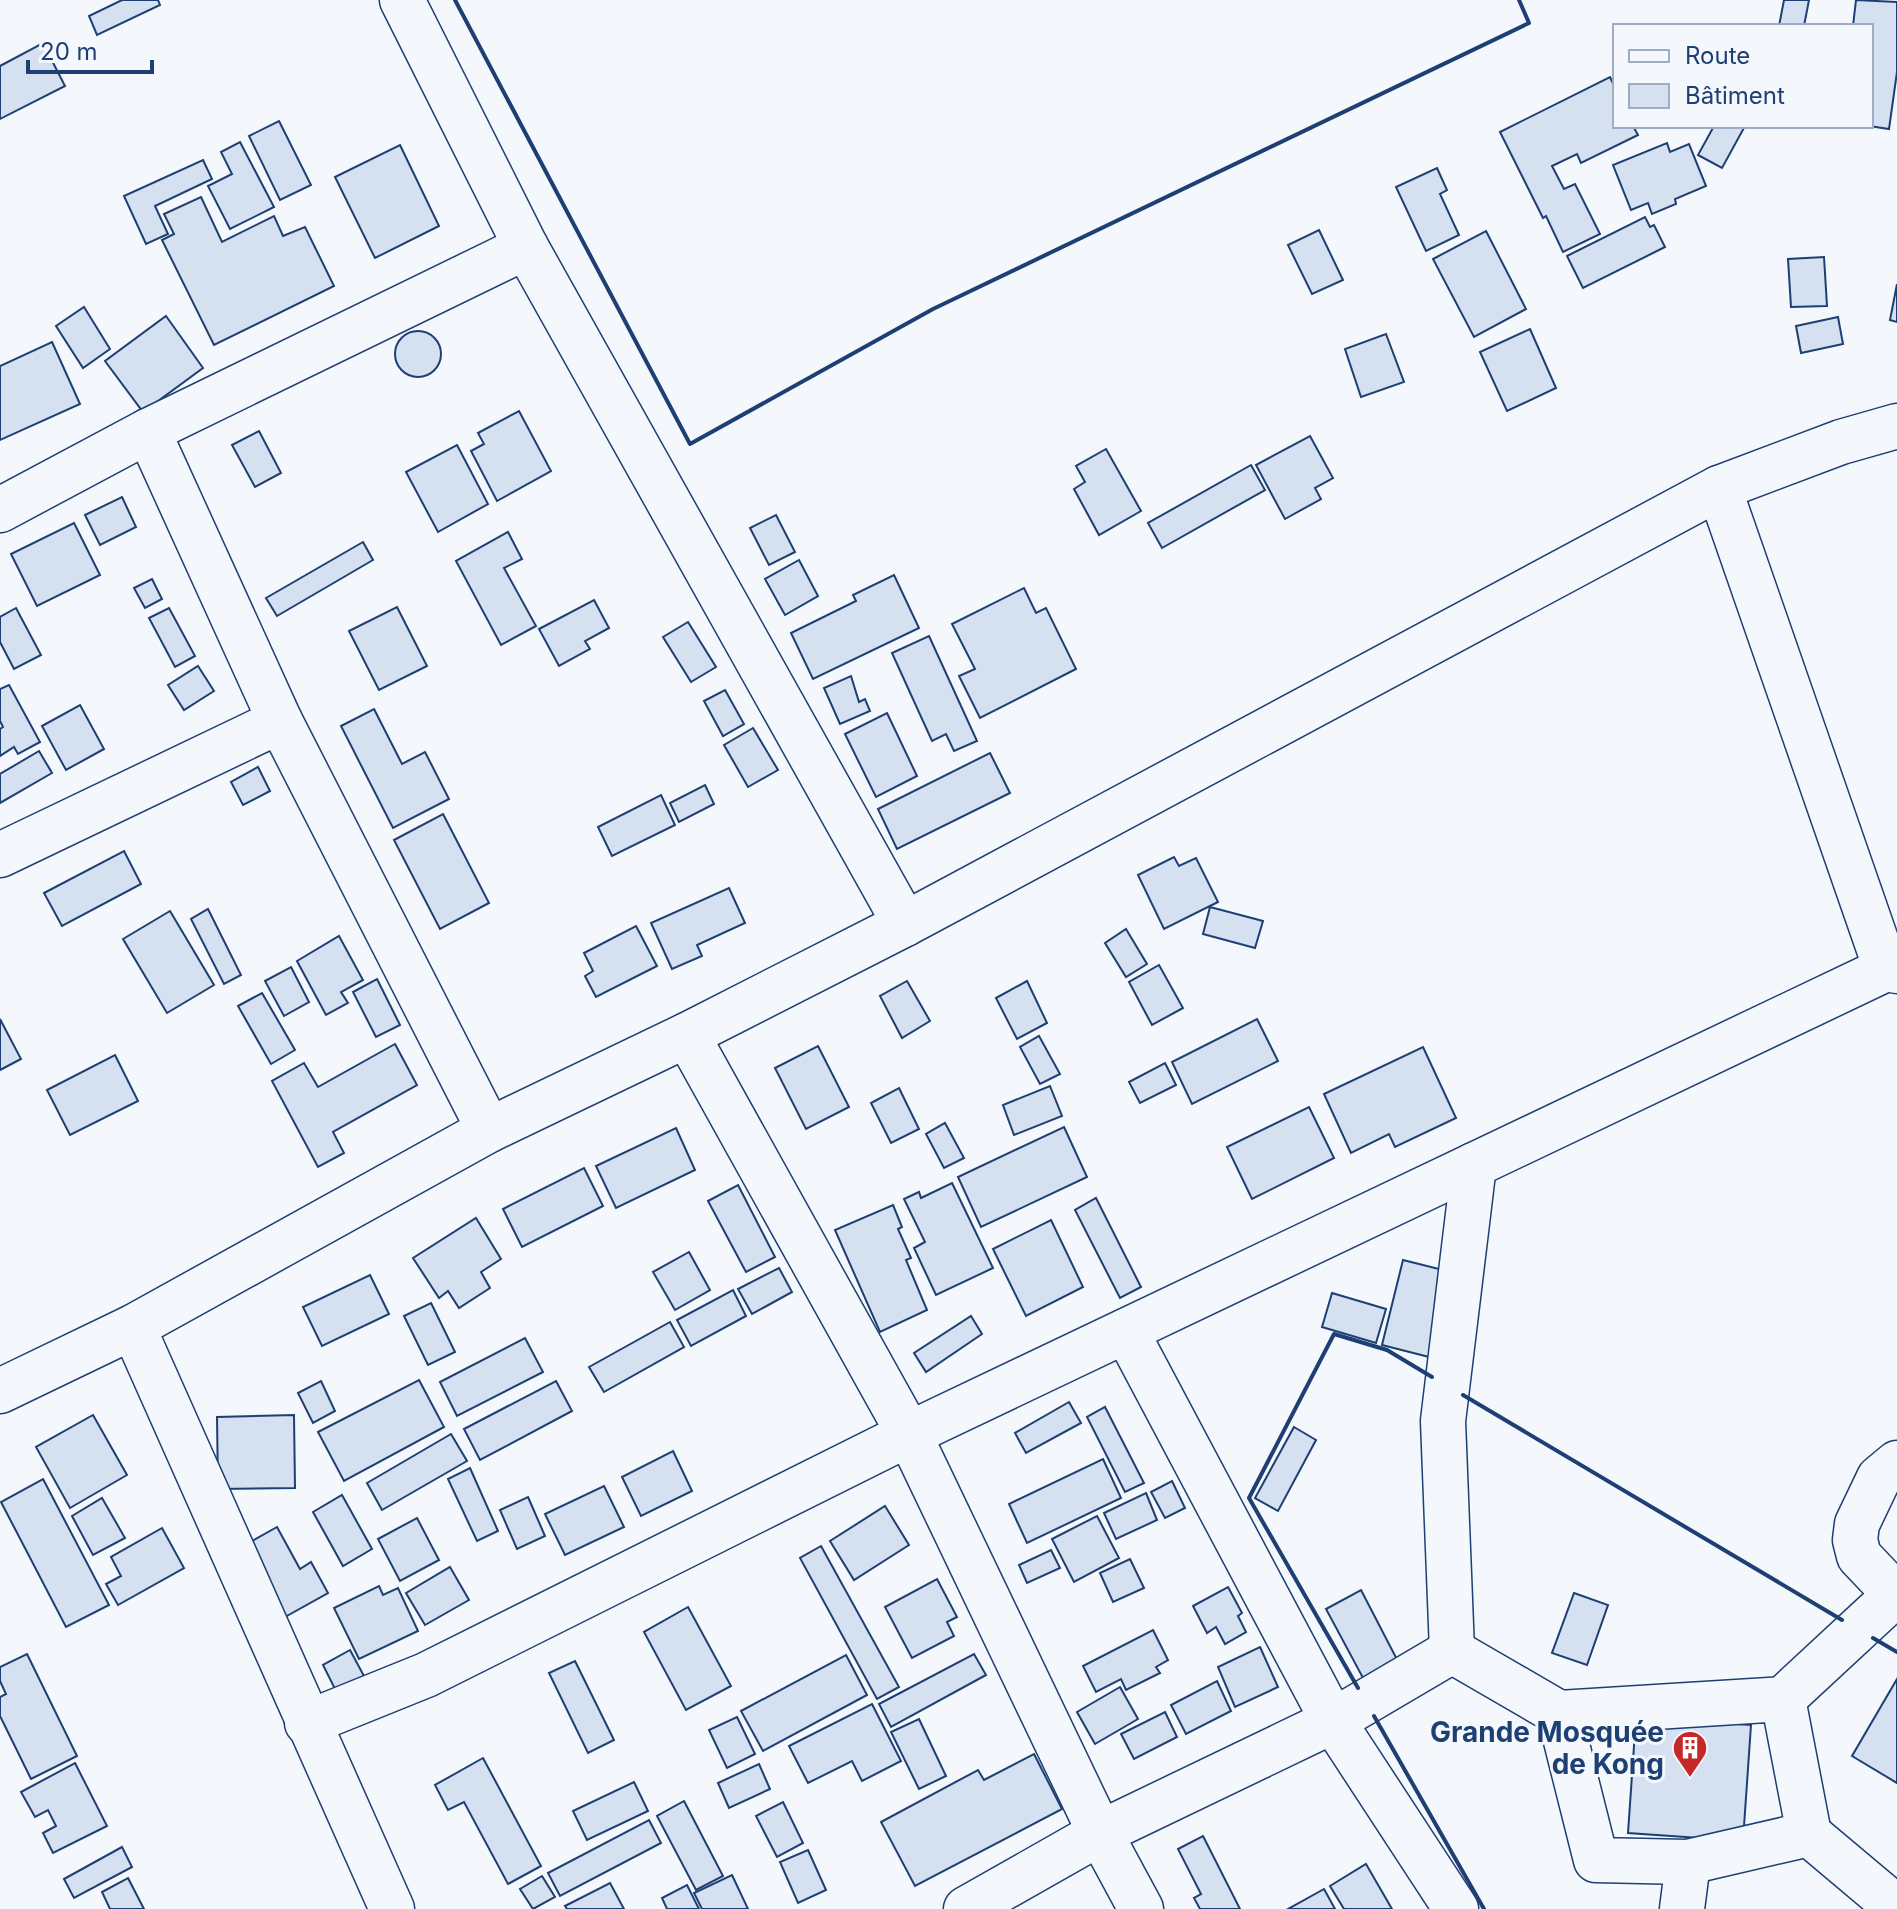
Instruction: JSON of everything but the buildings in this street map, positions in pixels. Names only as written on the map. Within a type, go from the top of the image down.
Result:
[{"type":"street","points":[[402,0],[526,247],[905,924]]},
{"type":"street","points":[[0,510],[148,431],[526,247]]},
{"type":"street","points":[[0,1391],[133,1327],[489,1130],[687,1035],[905,924],[1719,488],[1841,442],[1897,426]]},
{"type":"street","points":[[148,431],[280,721],[489,1130]]},
{"type":"street","points":[[307,1723],[426,1675],[909,1434],[1891,970],[1719,488]]},
{"type":"street","points":[[0,855],[280,721]]},
{"type":"street","points":[[687,1035],[909,1434],[1100,1833],[1141,1909]]},
{"type":"street","points":[[1452,1651],[1443,1421],[1474,1165]]},
{"type":"street","points":[[133,1327],[392,1909]]},
{"type":"street","points":[[1126,1331],[1333,1721],[1456,1909]]},
{"type":"street","points":[[1452,1651],[1559,1713],[1783,1699],[1896,1595],[1859,1556],[1855,1540],[1857,1524],[1879,1478],[1897,1463]]},
{"type":"street","points":[[966,1909],[1100,1833],[1333,1721],[1452,1651]]},
{"type":"street","points":[[1783,1699],[1809,1834],[1897,1908]]},
{"type":"street","points":[[1559,1713],[1596,1860],[1688,1862],[1809,1834]]},
{"type":"street","points":[[1682,1909],[1688,1862]]},
{"type":"wall","points":[[455,0],[690,444],[933,309],[1529,23],[1519,0]]},
{"type":"wall","points":[[1358,1688],[1249,1498],[1334,1334],[1387,1350],[1432,1377]]},
{"type":"wall","points":[[1463,1395],[1842,1620]]},
{"type":"wall","points":[[1873,1638],[1897,1652]]},
{"type":"wall","points":[[1374,1716],[1484,1909]]},
{"type":"place","name":"Grande Mosquée de Kong","points":[[1690,1779]]}]
